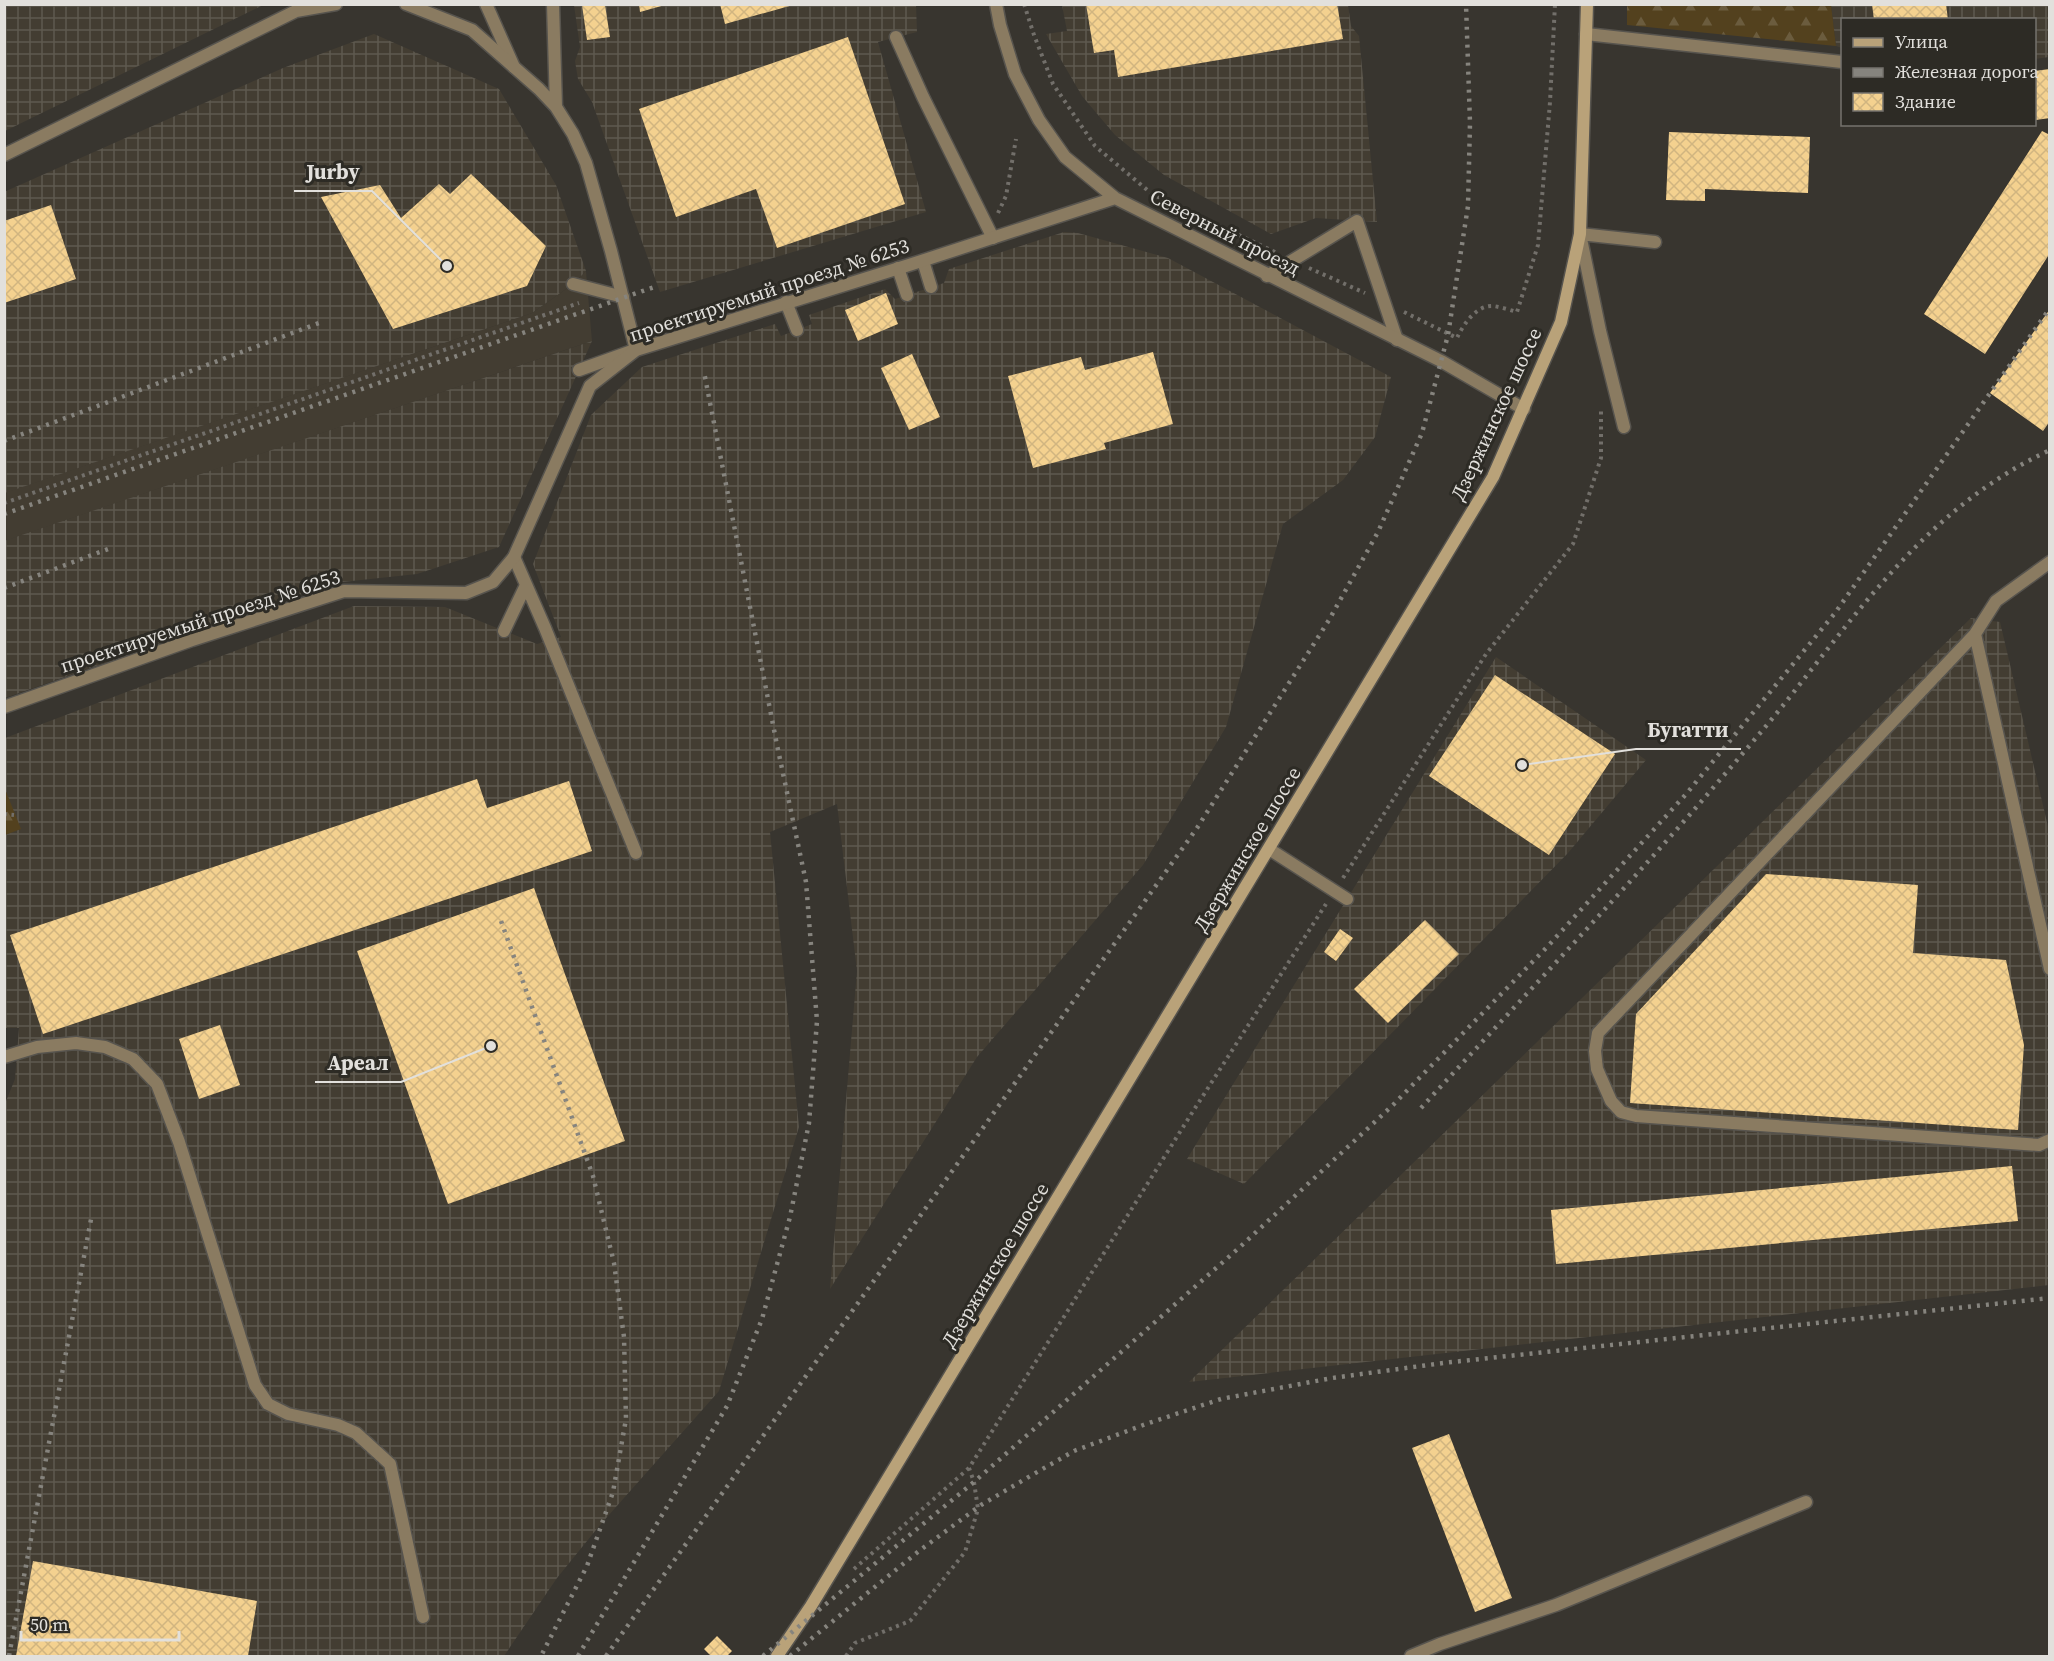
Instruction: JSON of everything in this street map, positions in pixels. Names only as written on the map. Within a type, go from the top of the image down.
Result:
[{"type":"main road","name":"Дзержинское шоссе","points":[[777,1656],[812,1606],[1493,477],[1561,322],[1580,234],[1587,4]]},
{"type":"street","points":[[4,155],[296,11],[336,4]]},
{"type":"street","points":[[406,4],[471,30],[539,89],[556,107],[573,134],[586,163],[636,350],[579,370]]},
{"type":"street","points":[[486,4],[514,67]]},
{"type":"street","points":[[553,4],[556,107]]},
{"type":"street","name":"Северный проезд","points":[[996,4],[1000,25],[1016,74],[1039,120],[1065,157],[1115,198],[1441,361],[1524,409]]},
{"type":"street","points":[[1586,34],[1841,62]]},
{"type":"street","points":[[896,38],[992,234]]},
{"type":"street","name":"проектируемый проезд № 6253","points":[[4,707],[192,640],[344,591],[465,594],[493,582],[514,557],[590,386],[636,350],[923,261],[992,234],[1115,198]]},
{"type":"street","points":[[1267,276],[1357,221],[1397,340]]},
{"type":"street","points":[[1624,427],[1600,331],[1580,234],[1655,242]]},
{"type":"street","points":[[923,261],[931,287]]},
{"type":"street","points":[[898,268],[907,295]]},
{"type":"street","points":[[573,284],[623,297]]},
{"type":"street","points":[[786,302],[797,330]]},
{"type":"street","points":[[514,557],[636,853]]},
{"type":"street","points":[[2049,562],[1996,601],[1975,634],[1598,1033],[1595,1051],[1597,1069],[1611,1101],[1622,1112],[1636,1116],[2039,1145],[2049,1140]]},
{"type":"street","points":[[504,631],[526,585]]},
{"type":"street","points":[[1975,634],[2049,969]]},
{"type":"street","points":[[1269,849],[1347,899]]},
{"type":"street","points":[[4,1056],[37,1047],[76,1043],[105,1047],[133,1059],[158,1084],[179,1142],[255,1385],[268,1404],[288,1414],[338,1425],[356,1433],[390,1464],[423,1617]]},
{"type":"street","points":[[1411,1656],[1556,1605],[1806,1502]]},
{"type":"path","points":[[1024,4],[1053,84],[1095,146],[1152,194],[1457,338],[1462,326],[1476,312],[1490,306],[1518,312],[1538,245],[1550,102],[1555,4]]},
{"type":"path","points":[[992,234],[1006,196],[1016,139]]},
{"type":"path","points":[[4,503],[608,293]]},
{"type":"path","points":[[846,1575],[969,1468],[1190,1116],[1486,654],[1573,544],[1601,458],[1601,400]]},
{"type":"path","points":[[4,814],[14,815]]},
{"type":"path","points":[[846,1656],[855,1643],[910,1621],[966,1552],[978,1509],[974,1482],[969,1468]]},
{"type":"shaded area","points":[[5,4],[263,4],[263,5],[5,131]]},
{"type":"shaded area","points":[[574,5],[916,5],[917,32],[878,42],[926,212],[660,292],[592,102],[578,79],[575,61],[580,47]]},
{"type":"shaded area","points":[[1062,5],[1348,5],[1351,26],[1359,36],[1377,222],[1316,218],[1271,234],[1164,175],[1115,135],[1082,96],[1046,34],[1067,31]]},
{"type":"shaded area","points":[[1831,5],[2049,5],[2049,57],[2036,59],[2036,18],[1841,18],[1841,48],[1836,46]]},
{"type":"shaded area","points":[[374,34],[499,89],[556,185],[586,271],[573,284],[532,313],[5,493],[4,192],[283,68]]},
{"type":"shaded area","points":[[1064,232],[1078,233],[1168,258],[1391,377],[1375,437],[1343,480],[1283,524],[1226,727],[1143,865],[977,1057],[830,1289],[857,971],[837,804],[770,832],[799,1127],[719,1391],[600,1525],[557,1578],[504,1656],[5,1656],[4,1106],[15,1079],[19,1028],[5,1028],[4,835],[20,829],[5,789],[5,738],[354,606],[445,607],[537,644],[561,637],[533,564],[591,415],[642,367],[775,324],[781,336],[812,324],[809,315],[885,289],[895,299],[944,283],[949,269]]},
{"type":"shaded area","points":[[586,271],[592,341],[5,541],[4,493],[532,313],[573,284]]},
{"type":"shaded area","points":[[592,341],[499,547],[417,574],[333,583],[5,698],[4,541]]},
{"type":"shaded area","points":[[1971,618],[2000,622],[2049,831],[2049,1285],[1189,1382]]},
{"type":"shaded area","points":[[1496,657],[1646,760],[1568,853],[1244,1184],[1187,1159]]},
{"type":"green space","points":[[1627,5],[1831,5],[1836,46],[1627,25]]},
{"type":"green space","points":[[5,789],[21,829],[4,835]]},
{"type":"building","points":[[639,4],[665,4],[665,5],[640,12]]},
{"type":"building","points":[[720,4],[793,4],[793,5],[725,24]]},
{"type":"building","points":[[1086,4],[1337,4],[1343,39],[1118,77],[1114,50],[1094,53]]},
{"type":"building","points":[[1872,4],[1946,4],[1948,18],[1874,18]]},
{"type":"building","points":[[582,5],[605,5],[610,37],[587,40]]},
{"type":"building","points":[[848,37],[905,204],[777,248],[756,189],[676,217],[639,109]]},
{"type":"building","points":[[2050,69],[2050,118],[2036,120],[2036,71]]},
{"type":"building","points":[[2042,131],[2050,135],[2050,253],[1985,354],[1924,314]]},
{"type":"building","points":[[1669,132],[1810,137],[1808,193],[1705,189],[1705,201],[1666,200]]},
{"type":"building","points":[[471,174],[546,246],[527,286],[393,329],[321,197],[380,185],[401,218],[439,184],[450,194]]},
{"type":"building","points":[[51,205],[76,279],[4,303],[4,221]]},
{"type":"building","points":[[886,293],[898,324],[858,341],[845,310]]},
{"type":"building","points":[[2050,309],[2050,421],[2043,431],[1990,393]]},
{"type":"building","points":[[1153,352],[1173,424],[1104,443],[1106,449],[1033,468],[1008,376],[1081,357],[1085,370]]},
{"type":"building","points":[[912,354],[940,417],[909,430],[881,368]]},
{"type":"building","points":[[1495,675],[1615,754],[1549,855],[1429,776]]},
{"type":"building","points":[[477,779],[487,808],[569,781],[592,851],[43,1034],[10,935]]},
{"type":"building","points":[[1766,874],[1918,885],[1913,953],[2006,960],[2024,1045],[2018,1130],[1630,1103],[1636,1014]]},
{"type":"building","points":[[534,888],[625,1141],[448,1204],[357,951]]},
{"type":"building","points":[[1425,920],[1459,954],[1388,1023],[1354,989]]},
{"type":"building","points":[[1340,929],[1353,938],[1336,961],[1324,952]]},
{"type":"building","points":[[220,1025],[240,1085],[199,1099],[179,1039]]},
{"type":"building","points":[[2012,1166],[2018,1221],[1556,1264],[1551,1210]]},
{"type":"building","points":[[1449,1434],[1512,1598],[1475,1612],[1412,1448]]},
{"type":"building","points":[[33,1561],[257,1601],[248,1656],[16,1656]]},
{"type":"building","points":[[717,1636],[732,1651],[727,1656],[711,1656],[704,1649]]},
{"type":"railway","points":[[606,1656],[1197,828],[1329,620],[1378,532],[1422,433],[1448,335],[1468,206],[1470,123],[1466,4]]},
{"type":"railway","points":[[4,514],[657,286]]},
{"type":"railway","points":[[763,1656],[974,1482],[1240,1247],[1393,1105],[1548,946],[1687,793],[1835,613],[2050,308]]},
{"type":"railway","points":[[4,441],[319,323]]},
{"type":"railway","points":[[578,1656],[727,1406],[762,1319],[790,1217],[809,1123],[817,1021],[806,882],[704,372]]},
{"type":"railway","points":[[1421,1108],[1700,803],[1875,591],[1905,558],[1971,498],[2009,472],[2050,450]]},
{"type":"railway","points":[[4,588],[108,549]]},
{"type":"railway","points":[[501,921],[593,1176],[614,1263],[624,1337],[626,1419],[613,1492],[587,1566],[541,1656]]},
{"type":"railway","points":[[9,1656],[92,1214]]},
{"type":"railway","points":[[790,1656],[919,1551],[981,1505],[1074,1451],[1221,1399],[1332,1378],[1443,1363],[2050,1298]]},
{"type":"place","name":"Jurby","points":[[447,266]]},
{"type":"place","name":"Бугатти","points":[[1522,765]]},
{"type":"place","name":"Ареал","points":[[491,1046]]}]
